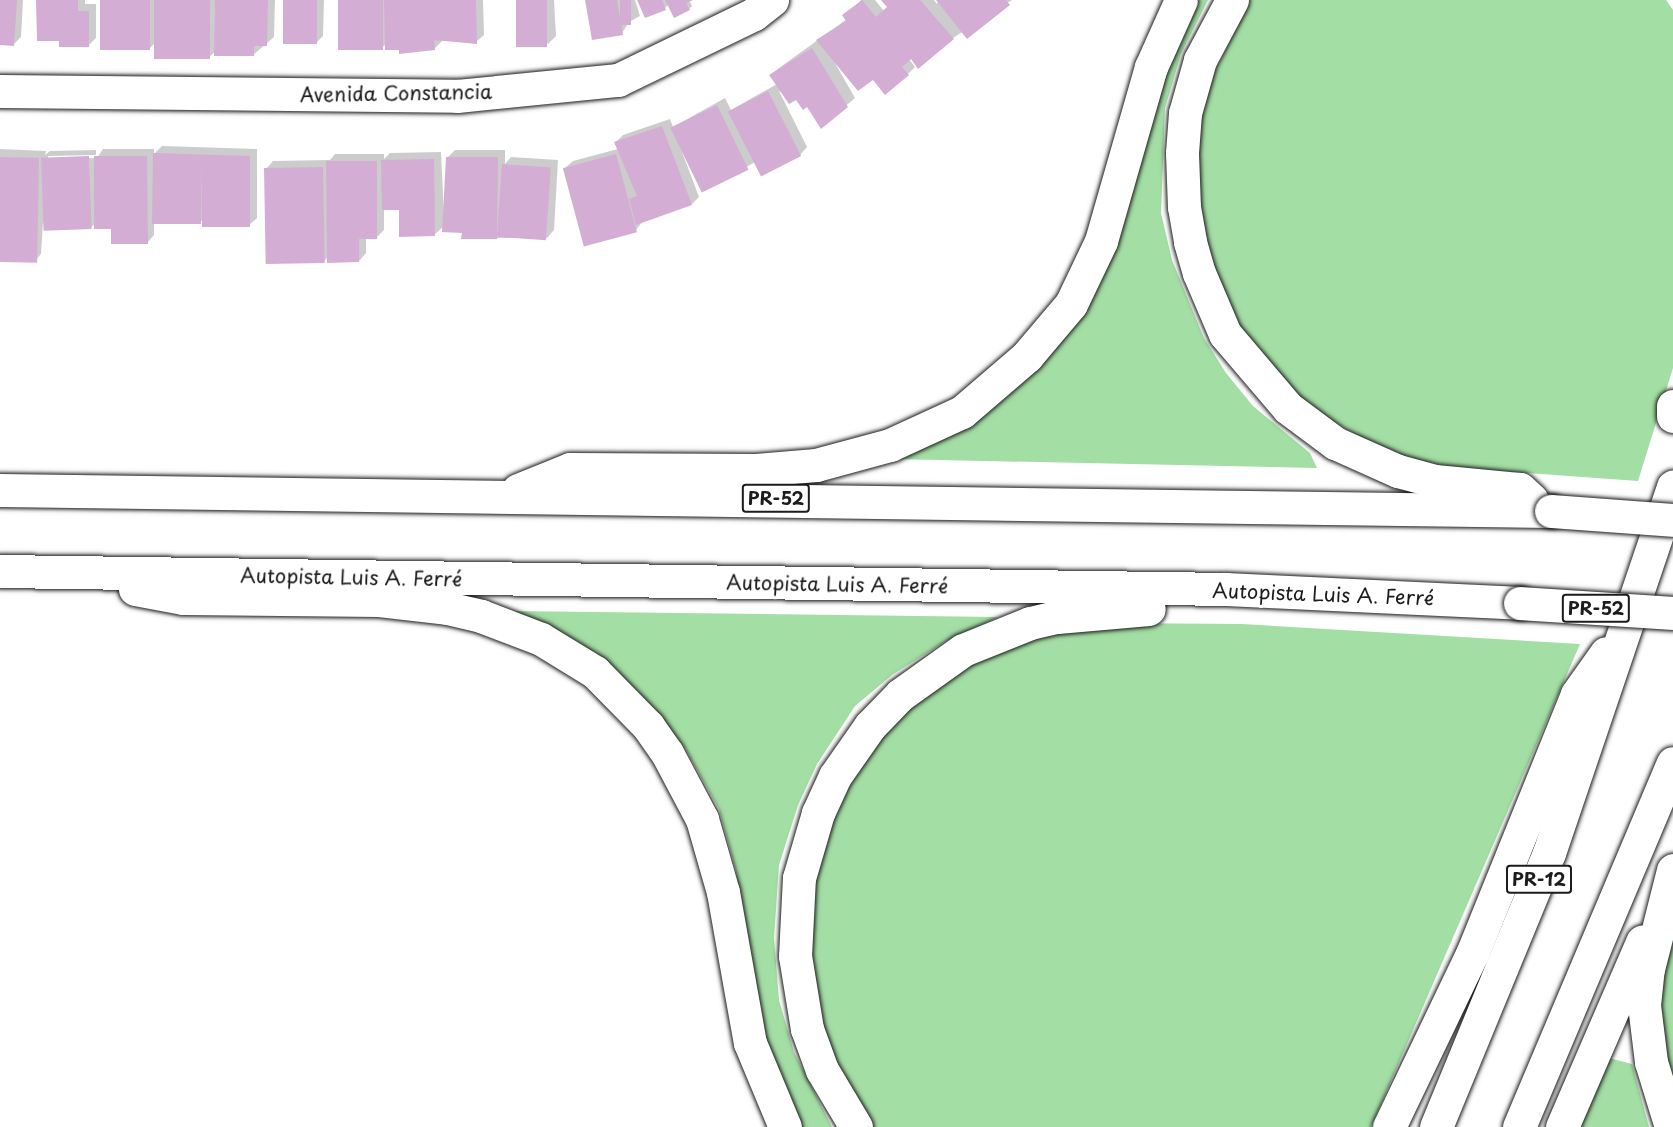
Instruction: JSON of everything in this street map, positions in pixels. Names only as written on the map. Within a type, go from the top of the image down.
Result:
[{"type":"main road","name":"Avenida Constancia","points":[[0,91],[457,96],[618,80],[754,14],[772,0]]},
{"type":"main road","points":[[504,495],[570,469],[756,470],[816,465],[890,445],[962,412],[1027,356],[1071,304],[1101,241],[1151,66],[1181,0]]},
{"type":"main road","points":[[1232,0],[1194,80],[1185,113],[1182,153],[1184,207],[1190,243],[1225,334],[1288,408],[1335,443],[1398,471],[1436,481],[1520,489],[1548,511]]},
{"type":"main road","points":[[1673,406],[1673,416]]},
{"type":"main road","name":"PR-12","points":[[1436,1127],[1549,853],[1673,486]]},
{"type":"main road","name":"PR-52","points":[[0,490],[504,495],[1548,511],[1673,520]]},
{"type":"main road","name":"Autopista Luis A. Ferré","points":[[0,571],[1304,593],[1673,613]]},
{"type":"main road","points":[[33,571],[183,598],[379,600],[447,608],[481,616],[541,639],[595,672],[624,698],[661,744],[702,819],[723,892],[750,1043],[785,1127]]},
{"type":"main road","points":[[856,1127],[822,1070],[807,1029],[795,956],[795,915],[799,878],[818,813],[850,751],[870,726],[928,672],[963,650],[1030,623],[1095,611],[1168,608],[1304,593]]},
{"type":"main road","points":[[1389,1127],[1472,954],[1577,694],[1626,624]]},
{"type":"main road","points":[[1519,1127],[1673,763]]},
{"type":"main road","points":[[1671,1127],[1651,1062],[1644,1005],[1662,903],[1673,870]]},
{"type":"main road","points":[[1562,1127],[1630,965],[1662,903]]},
{"type":"green space","points":[[1195,0],[1208,0],[1181,54],[1165,108],[1161,213],[1172,260],[1204,338],[1226,373],[1253,406],[1310,453],[1317,468],[893,459],[1073,324],[1108,265],[1128,211],[1156,86]]},
{"type":"green space","points":[[1250,0],[1666,0],[1673,10],[1673,368],[1638,481],[1429,466],[1372,444],[1309,407],[1239,328],[1223,297],[1198,214],[1197,133],[1212,77]]},
{"type":"green space","points":[[511,611],[998,617],[946,641],[892,675],[855,706],[817,764],[798,805],[779,865],[774,938],[779,1000],[794,1052],[832,1127],[801,1127],[768,1061],[754,1004],[736,871],[719,809],[685,748],[638,692],[572,639]]},
{"type":"green space","points":[[1113,623],[1242,624],[1580,644],[1371,1127],[871,1127],[836,1071],[809,971],[814,876],[838,803],[862,763],[887,727],[963,663],[1046,630]]},
{"type":"green space","points":[[1673,922],[1673,1101],[1655,1023]]},
{"type":"green space","points":[[1609,1058],[1632,1064],[1649,1127],[1579,1127]]},
{"type":"building","points":[[0,0],[17,0],[14,46],[0,45]]},
{"type":"building","points":[[36,0],[78,0],[78,11],[89,11],[89,47],[59,47],[59,41],[37,41]]},
{"type":"building","points":[[100,0],[150,0],[150,50],[100,50]]},
{"type":"building","points":[[154,0],[210,0],[210,59],[154,59]]},
{"type":"building","points":[[215,0],[268,0],[267,46],[254,46],[254,56],[214,56]]},
{"type":"building","points":[[283,0],[317,0],[317,44],[283,44]]},
{"type":"building","points":[[338,0],[383,0],[383,50],[338,50]]},
{"type":"building","points":[[384,0],[476,0],[477,44],[434,40],[435,50],[399,54],[399,50],[385,50]]},
{"type":"building","points":[[516,0],[547,0],[547,47],[516,47]]},
{"type":"building","points":[[585,0],[617,0],[623,35],[592,40]]},
{"type":"building","points":[[620,0],[631,0],[631,25],[620,25]]},
{"type":"building","points":[[637,0],[662,0],[666,10],[645,18]]},
{"type":"building","points":[[665,0],[693,0],[686,3],[690,10],[674,18]]},
{"type":"building","points":[[862,0],[876,17],[887,7],[881,0],[920,0],[954,39],[918,69],[911,59],[902,67],[909,75],[885,95],[873,80],[858,91],[816,40],[846,21],[842,15]]},
{"type":"building","points":[[936,0],[1006,0],[1010,5],[967,39]]},
{"type":"building","points":[[812,48],[848,107],[821,129],[807,107],[803,110],[796,100],[789,104],[769,75]]},
{"type":"building","points":[[768,91],[801,156],[761,176],[728,111]]},
{"type":"building","points":[[717,105],[749,170],[702,193],[670,128]]},
{"type":"building","points":[[662,126],[692,205],[636,225],[629,199],[637,196],[614,142]]},
{"type":"building","points":[[153,153],[250,156],[250,227],[202,227],[202,161],[201,224],[152,224]]},
{"type":"building","points":[[616,154],[637,232],[584,246],[563,168]]},
{"type":"building","points":[[89,156],[92,229],[44,231],[41,158]]},
{"type":"building","points":[[94,156],[147,156],[148,244],[111,244],[111,229],[94,229]]},
{"type":"building","points":[[0,157],[39,158],[37,263],[0,262]]},
{"type":"building","points":[[446,157],[498,157],[497,239],[461,239],[462,233],[442,232]]},
{"type":"building","points":[[434,159],[435,236],[399,237],[399,210],[382,210],[381,160]]},
{"type":"building","points":[[326,161],[377,161],[377,239],[359,239],[359,262],[327,263]]},
{"type":"building","points":[[502,164],[551,167],[546,240],[497,237]]},
{"type":"building","points":[[323,167],[325,263],[266,264],[264,168]]}]
